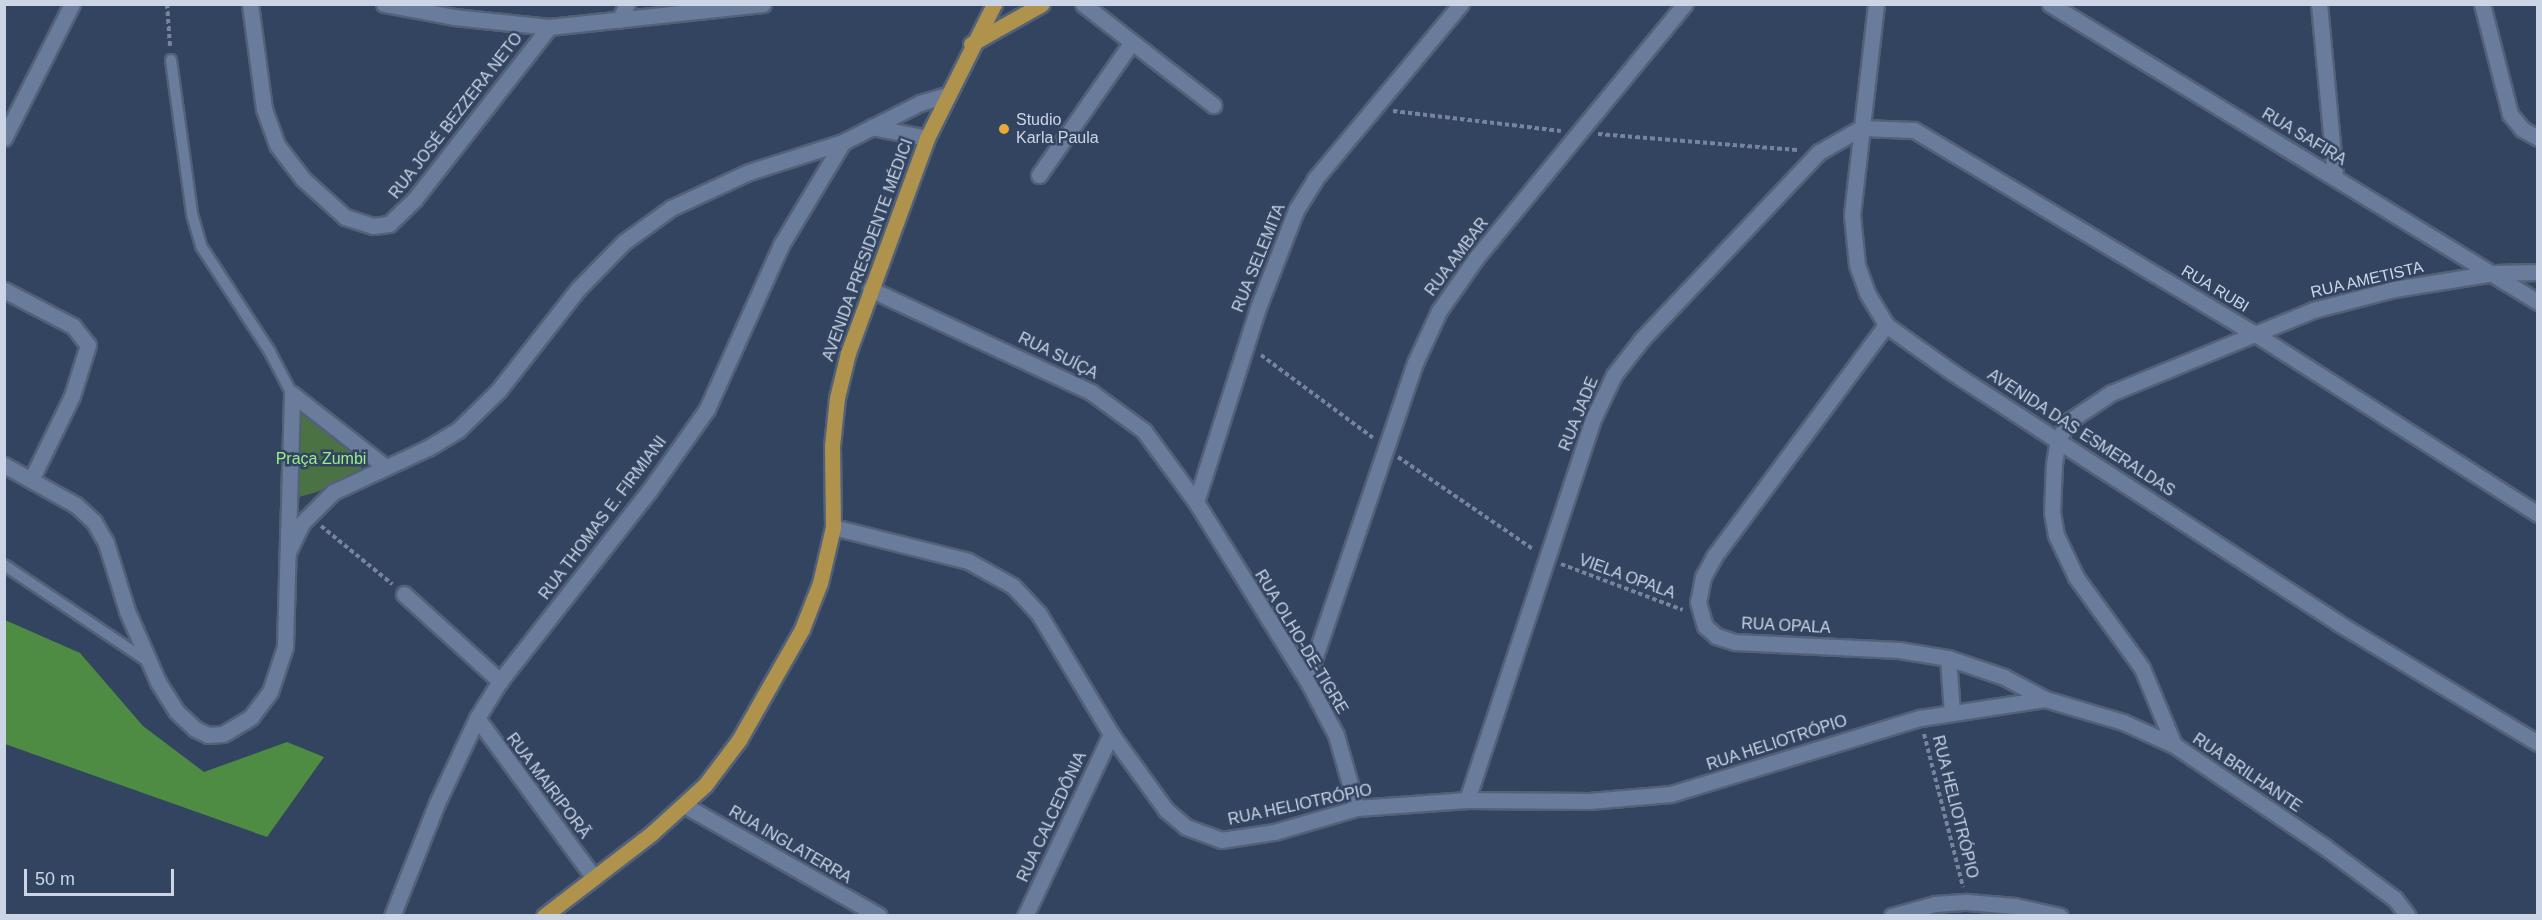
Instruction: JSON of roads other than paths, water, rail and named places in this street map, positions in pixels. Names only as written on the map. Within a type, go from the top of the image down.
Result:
[{"type":"main road","name":"AVENIDA PRESIDENTE MÉDICI","points":[[544,915],[684,805],[739,740],[802,629],[820,583],[833,527],[832,446],[837,398],[870,289],[945,95],[994,4]]},
{"type":"main road","points":[[971,44],[1042,4]]},
{"type":"street","points":[[4,138],[72,4]]},
{"type":"street","name":"RUA JOSÉ BEZZERA NETO","points":[[250,4],[264,109],[277,145],[303,178],[345,217],[373,226],[389,224],[414,200],[549,27]]},
{"type":"street","points":[[384,4],[476,20],[549,27],[763,4]]},
{"type":"street","points":[[619,20],[627,4]]},
{"type":"street","points":[[1083,4],[1213,105]]},
{"type":"street","name":"RUA SELEMITA","points":[[1196,502],[1256,314],[1296,210],[1315,179],[1376,109],[1461,4]]},
{"type":"street","name":"RUA AMBAR","points":[[1306,680],[1415,363],[1439,311],[1476,258],[1685,4]]},
{"type":"street","name":"AVENIDA DAS ESMERALDAS","points":[[1876,4],[1861,128],[1853,242],[1867,293],[1886,325],[2338,623],[2538,743]]},
{"type":"street","name":"RUA SAFIRA","points":[[2050,4],[2494,273],[2538,302]]},
{"type":"street","points":[[2319,4],[2335,176]]},
{"type":"street","points":[[2482,4],[2511,114],[2522,129],[2538,138]]},
{"type":"street","points":[[1039,175],[1131,43]]},
{"type":"street","points":[[288,552],[308,515],[333,492],[384,466],[428,448],[458,430],[498,391],[578,289],[624,242],[671,208],[749,172],[843,141],[920,103],[945,95]]},
{"type":"street","points":[[872,128],[927,138]]},
{"type":"street","name":"RUA JADE","points":[[1467,800],[1594,417],[1614,375],[1642,339],[1819,152],[1861,128]]},
{"type":"street","name":"RUA RUBI","points":[[1861,128],[1914,130],[2257,335],[2538,514]]},
{"type":"street","name":"RUA THOMAS E. FIRMIANI","points":[[392,915],[437,803],[477,718],[500,681],[649,491],[707,409],[781,245],[843,141]]},
{"type":"street","name":"RUA AMETISTA","points":[[2058,439],[2069,421],[2111,393],[2257,335],[2297,316],[2347,300],[2494,273],[2538,272]]},
{"type":"street","name":"RUA SUÍÇA","points":[[870,289],[1091,392],[1144,431],[1196,502]]},
{"type":"street","points":[[4,290],[73,326],[88,345],[72,396],[32,478]]},
{"type":"street","name":"RUA OPALA","points":[[1886,325],[1714,556],[1699,591],[1700,617],[1711,633],[1735,642],[1899,650],[1948,658],[2004,677],[2045,699]]},
{"type":"street","points":[[292,394],[384,466]]},
{"type":"street","points":[[4,465],[32,478],[76,505],[94,522],[106,543],[146,660],[176,711],[195,729],[208,735],[223,734],[238,728],[270,692],[279,670],[288,619],[292,394]]},
{"type":"street","points":[[2058,439],[2051,492],[2056,535],[2076,577],[2142,668],[2174,745]]},
{"type":"street","name":"RUA OLHO-DE-TIGRE","points":[[1196,502],[1306,680],[1336,735],[1357,808]]},
{"type":"street","name":"RUA HELIOTRÓPIO","points":[[833,527],[968,561],[1013,586],[1039,614],[1111,734],[1166,810],[1186,827],[1206,837],[1245,838],[1357,808],[1467,800],[1589,801],[1671,794],[1920,718],[2045,699]]},
{"type":"street","points":[[404,594],[500,681]]},
{"type":"street","points":[[1948,658],[1952,712]]},
{"type":"street","name":"RUA BRILHANTE","points":[[2045,699],[2124,722],[2174,745],[2373,881],[2408,915]]},
{"type":"street","name":"RUA MAIRIPORÃ","points":[[477,718],[592,875]]},
{"type":"street","name":"RUA CALCEDÔNIA","points":[[1025,915],[1111,734]]},
{"type":"street","name":"RUA INGLATERRA","points":[[684,805],[879,915]]},
{"type":"street","points":[[1892,915],[1935,904],[1967,902],[2015,906],[2060,915]]},
{"type":"lane","points":[[171,60],[192,214],[201,246],[270,352],[292,394]]},
{"type":"lane","points":[[4,565],[146,660]]},
{"type":"place","name":"Studio Karla Paula","points":[[1004,129]]},
{"type":"park label","name":"Praça Zumbi","points":[[321,459]]}]
